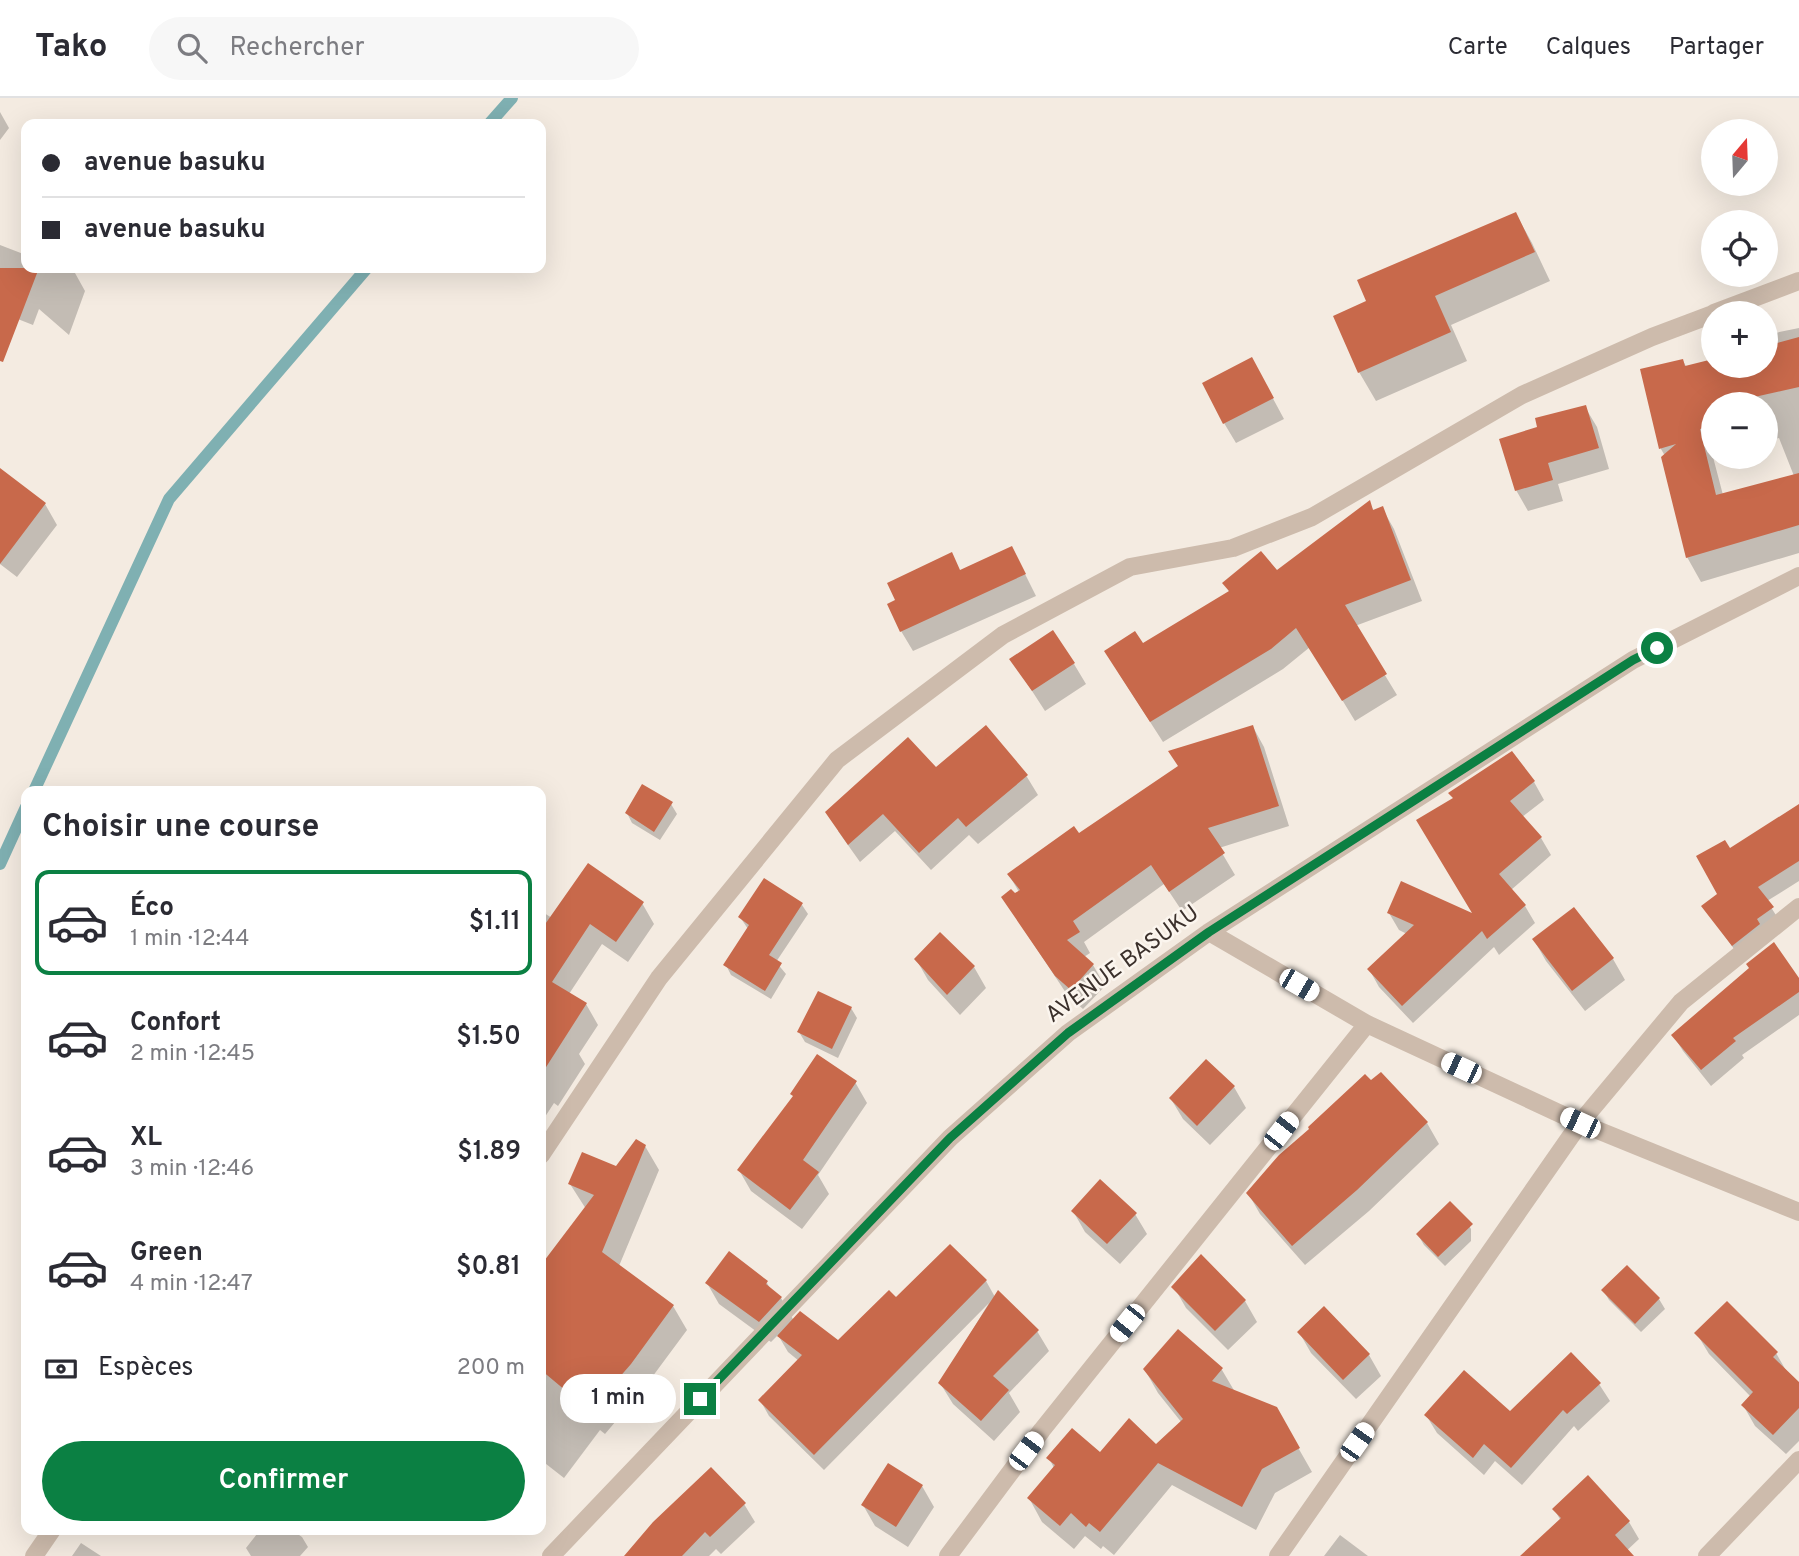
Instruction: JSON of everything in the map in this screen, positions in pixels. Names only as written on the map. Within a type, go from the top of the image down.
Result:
[{"type":"street","points":[[1746,301],[1799,281]]},
{"type":"street","points":[[546,1148],[659,978],[837,760],[1003,635],[1130,567],[1233,548],[1312,517],[1522,395],[1651,337],[1701,318]]},
{"type":"street","name":"AVENUE BASUKU","points":[[551,1556],[950,1138],[1068,1033],[1209,932],[1633,660],[1799,576]]},
{"type":"street","points":[[1278,1556],[1580,1123],[1681,1002],[1799,907]]},
{"type":"street","points":[[1209,932],[1367,1024],[1580,1123],[1799,1212]]},
{"type":"street","points":[[947,1556],[1042,1430],[1367,1024]]},
{"type":"street","points":[[1707,1556],[1799,1460]]},
{"type":"street","points":[[34,1556],[49,1535]]},
{"type":"building","points":[[1516,212],[1535,252],[1435,296],[1451,332],[1358,373],[1333,316],[1366,301],[1357,280]]},
{"type":"building","points":[[0,268],[21,268],[21,273],[37,273],[3,362],[0,361]]},
{"type":"building","points":[[1799,337],[1799,387],[1777,392],[1701,392],[1701,469],[1710,469],[1716,495],[1799,473],[1799,525],[1686,558],[1661,457],[1676,444],[1659,449],[1640,369],[1683,359],[1685,366],[1701,362],[1701,378],[1778,378],[1778,343]]},
{"type":"building","points":[[1252,357],[1274,398],[1223,424],[1202,383]]},
{"type":"building","points":[[1586,405],[1599,448],[1548,463],[1553,480],[1515,491],[1499,439],[1537,427],[1535,418]]},
{"type":"building","points":[[0,468],[46,503],[0,564]]},
{"type":"building","points":[[1370,500],[1373,510],[1383,506],[1411,580],[1345,605],[1387,674],[1342,701],[1296,628],[1271,649],[1150,722],[1104,651],[1135,631],[1143,643],[1229,591],[1222,583],[1261,551],[1277,570]]},
{"type":"building","points":[[1012,546],[1026,574],[900,632],[887,604],[895,600],[887,583],[952,552],[960,570]]},
{"type":"building","points":[[1053,630],[1075,663],[1032,691],[1009,659]]},
{"type":"building","points":[[986,725],[1028,775],[966,827],[958,818],[919,853],[883,814],[848,845],[825,812],[908,737],[936,767]]},
{"type":"building","points":[[1253,725],[1279,806],[1208,828],[1225,853],[1169,892],[1151,865],[1073,921],[1080,932],[1067,940],[1094,964],[1071,990],[1055,976],[1001,897],[1011,889],[1015,893],[1020,890],[1007,874],[1074,826],[1079,833],[1178,766],[1168,751]]},
{"type":"building","points":[[1512,751],[1535,781],[1510,801],[1542,837],[1499,874],[1526,905],[1487,939],[1482,931],[1402,1006],[1367,969],[1414,925],[1387,913],[1401,881],[1472,913],[1416,820],[1453,798],[1448,793]]},
{"type":"building","points":[[642,784],[673,802],[654,832],[625,813]]},
{"type":"building","points":[[1799,804],[1799,861],[1758,887],[1774,907],[1757,919],[1760,924],[1732,946],[1701,906],[1717,894],[1696,856],[1725,840],[1730,848]]},
{"type":"building","points":[[588,863],[644,902],[616,942],[590,924],[552,982],[587,1003],[546,1067],[546,923]]},
{"type":"building","points":[[764,878],[803,903],[769,955],[782,963],[765,991],[723,965],[749,925],[738,917]]},
{"type":"building","points":[[1574,907],[1614,958],[1572,991],[1532,939]]},
{"type":"building","points":[[940,932],[975,966],[947,995],[914,959]]},
{"type":"building","points":[[1774,942],[1799,978],[1799,992],[1733,1038],[1736,1041],[1701,1070],[1671,1035],[1749,968],[1746,964]]},
{"type":"building","points":[[818,991],[852,1007],[832,1049],[797,1032]]},
{"type":"building","points":[[817,1054],[857,1081],[803,1160],[819,1172],[790,1210],[737,1170],[793,1096],[790,1094]]},
{"type":"building","points":[[1206,1059],[1235,1086],[1197,1126],[1169,1098]]},
{"type":"building","points":[[1381,1072],[1428,1122],[1357,1190],[1292,1246],[1246,1193],[1279,1155],[1365,1074],[1371,1080]]},
{"type":"building","points":[[636,1139],[646,1145],[602,1252],[674,1305],[631,1364],[590,1411],[546,1374],[546,1258],[594,1195],[568,1184],[582,1152],[616,1166]]},
{"type":"building","points":[[1100,1179],[1137,1213],[1107,1244],[1071,1211]]},
{"type":"building","points":[[1450,1201],[1473,1224],[1438,1257],[1416,1234]]},
{"type":"building","points":[[950,1244],[987,1280],[814,1455],[758,1400],[802,1355],[777,1336],[800,1311],[838,1340],[889,1290],[896,1297]]},
{"type":"building","points":[[729,1251],[768,1281],[766,1284],[782,1297],[759,1322],[705,1283]]},
{"type":"building","points":[[1201,1254],[1246,1300],[1215,1331],[1171,1287]]},
{"type":"building","points":[[1627,1265],[1660,1298],[1635,1324],[1601,1290]]},
{"type":"building","points":[[998,1290],[1039,1330],[993,1376],[1009,1390],[981,1421],[938,1383]]},
{"type":"building","points":[[1727,1301],[1778,1352],[1773,1357],[1799,1382],[1799,1408],[1773,1435],[1741,1405],[1753,1392],[1694,1333]]},
{"type":"building","points":[[1324,1306],[1370,1354],[1343,1380],[1297,1332]]},
{"type":"building","points":[[1178,1329],[1223,1368],[1212,1381],[1277,1407],[1300,1448],[1262,1469],[1242,1507],[1158,1463],[1100,1532],[1089,1523],[1086,1527],[1071,1513],[1060,1526],[1027,1498],[1055,1465],[1046,1458],[1072,1428],[1100,1452],[1129,1418],[1156,1444],[1183,1419],[1143,1369]]},
{"type":"building","points":[[1571,1352],[1601,1383],[1567,1414],[1563,1410],[1511,1468],[1484,1444],[1473,1458],[1424,1415],[1464,1370],[1510,1411]]},
{"type":"building","points":[[888,1463],[923,1485],[896,1527],[861,1505]]},
{"type":"building","points":[[711,1467],[746,1503],[710,1537],[705,1532],[682,1556],[624,1556],[653,1522]]},
{"type":"building","points":[[1588,1475],[1630,1521],[1615,1535],[1634,1556],[1520,1556],[1561,1518],[1552,1509]]},
{"type":"waterway","points":[[493,119],[512,98]]},
{"type":"waterway","points":[[36,786],[169,499],[363,273]]},
{"type":"waterway","points":[[0,864],[21,818]]},
{"type":"route","points":[[700,1399],[950,1138],[1068,1033],[1209,932],[1633,660],[1657,648]]}]
